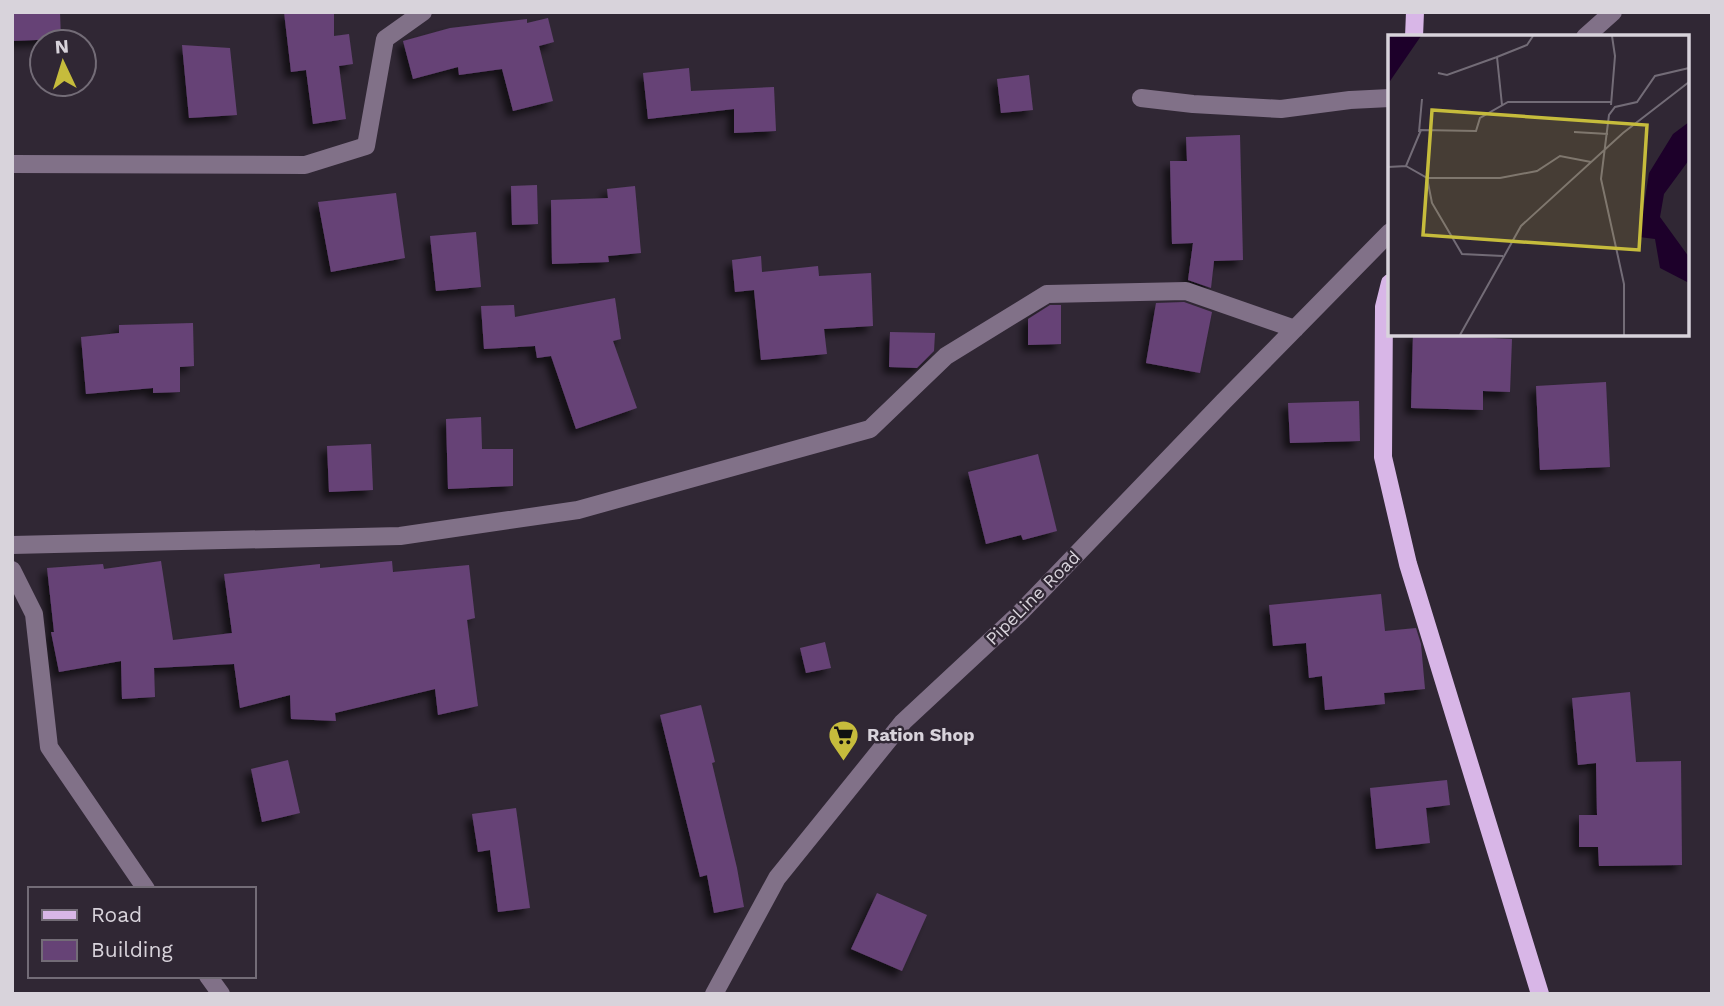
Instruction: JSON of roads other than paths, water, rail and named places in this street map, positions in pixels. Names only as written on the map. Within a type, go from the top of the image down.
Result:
[{"type":"main road","points":[[1414,35],[1415,12]]},
{"type":"main road","points":[[1388,291],[1384,307],[1383,457],[1408,564],[1540,994]]},
{"type":"street","points":[[12,164],[305,165],[366,146],[385,39],[423,12]]},
{"type":"street","points":[[1587,35],[1613,12]]},
{"type":"street","points":[[1141,98],[1281,109],[1388,98]]},
{"type":"street","name":"PipeLine Road","points":[[714,994],[777,878],[903,722],[1019,614],[1388,234]]},
{"type":"street","points":[[12,545],[400,537],[578,510],[870,429],[946,356],[1047,294],[1186,291],[1294,329]]},
{"type":"street","points":[[12,570],[33,614],[49,747],[145,887]]},
{"type":"street","points":[[209,978],[221,994]]},
{"type":"place","name":"Ration Shop","points":[[844,762]]}]
